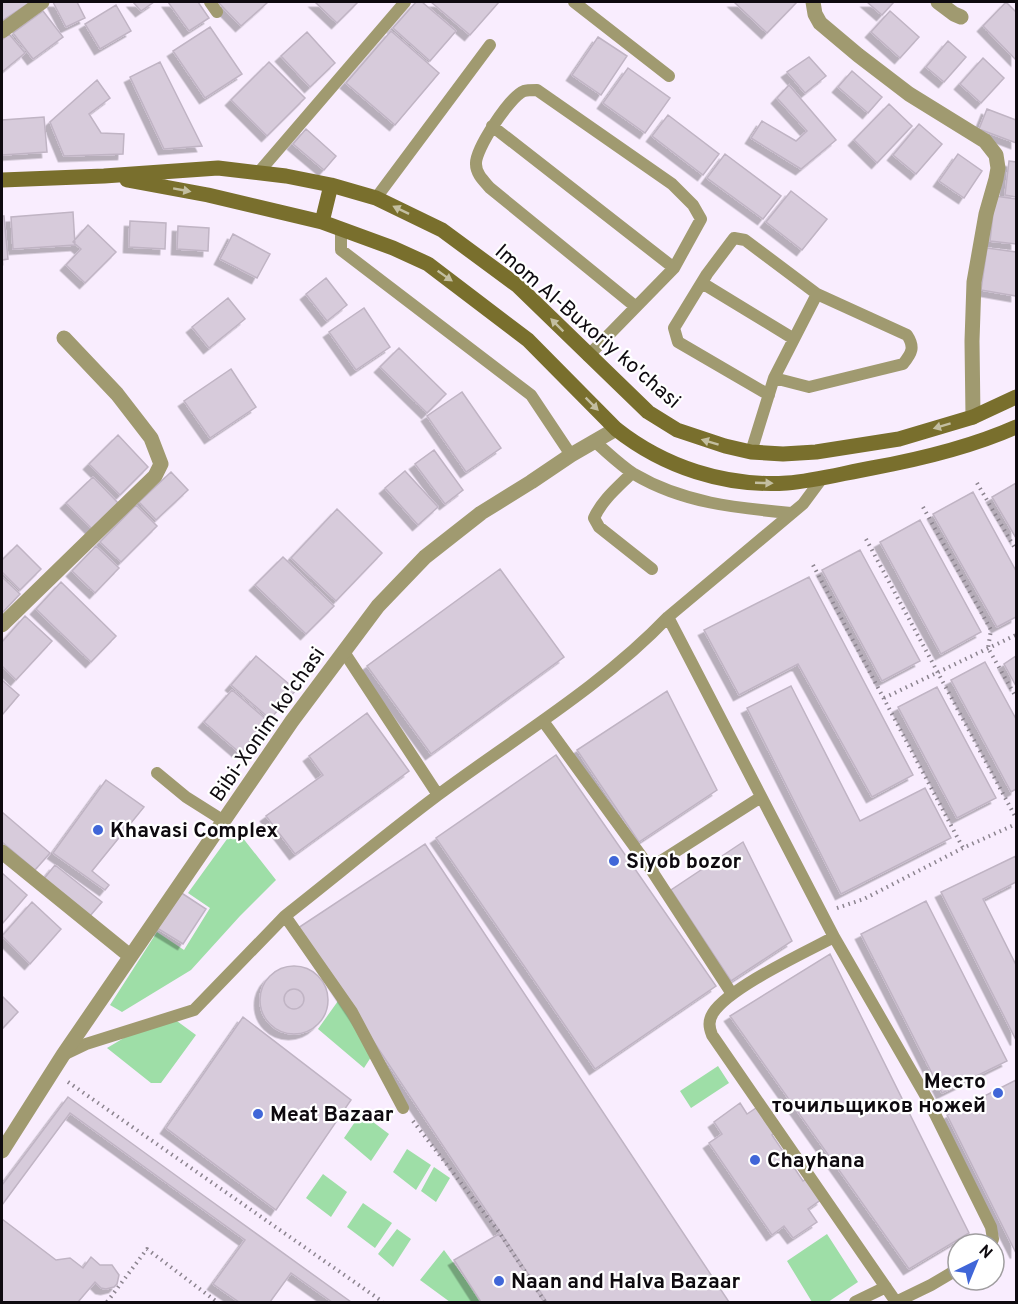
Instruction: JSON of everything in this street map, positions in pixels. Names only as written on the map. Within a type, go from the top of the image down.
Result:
[{"type":"main road","name":"Imom Al-Buxoriy ko'chasi","points":[[104,176],[218,168],[286,176],[331,185],[376,198],[442,230],[518,286],[648,412],[677,430],[725,446],[751,452],[783,454],[816,452],[899,439],[973,417],[1017,397]]},
{"type":"main road","points":[[2,180],[104,176],[208,195],[322,222],[428,264],[460,286],[528,340],[616,429],[631,441],[666,461],[720,478],[762,484],[789,483],[910,460],[996,436],[1017,427]]},
{"type":"main road","points":[[322,222],[331,185]]},
{"type":"street","points":[[2,31],[42,2]]},
{"type":"street","points":[[813,2],[815,14],[820,23],[858,55],[909,94],[985,141],[996,155],[998,168],[996,180],[986,214],[974,282],[973,417]]},
{"type":"street","points":[[938,2],[961,17]]},
{"type":"street","points":[[2,625],[155,476],[161,464],[151,438],[117,394],[64,338]]},
{"type":"street","name":"Bibi-Xonim ko'chasi","points":[[2,1151],[63,1055],[292,721],[378,606],[425,557],[481,513],[616,429]]},
{"type":"street","points":[[2,852],[130,956]]},
{"type":"lane","points":[[258,173],[405,2]]},
{"type":"lane","points":[[574,2],[669,76]]},
{"type":"lane","points":[[376,198],[490,45]]},
{"type":"lane","points":[[588,356],[636,307],[674,268],[700,219],[693,205],[672,184],[537,90],[524,91],[492,126],[475,162],[478,173],[490,188],[636,307]]},
{"type":"lane","points":[[492,126],[674,268]]},
{"type":"lane","points":[[341,229],[341,250],[531,395],[571,455]]},
{"type":"lane","points":[[769,395],[678,342],[674,328],[734,238],[745,240],[817,294],[907,335],[913,344],[911,354],[903,364],[809,387],[774,378]]},
{"type":"lane","points":[[702,283],[794,339]]},
{"type":"lane","points":[[751,452],[774,378],[817,294]]},
{"type":"lane","points":[[594,441],[632,473],[666,490],[723,507],[791,513]]},
{"type":"lane","points":[[632,473],[605,500],[594,518],[599,527],[652,569]]},
{"type":"lane","points":[[63,1055],[86,1044],[194,1010],[285,916],[438,795],[543,721],[638,648],[668,617],[803,504],[823,477]]},
{"type":"lane","points":[[668,617],[834,937],[928,1100],[992,1232]]},
{"type":"lane","points":[[344,652],[438,795]]},
{"type":"lane","points":[[543,721],[650,868],[732,994]]},
{"type":"lane","points":[[157,773],[186,797],[224,821]]},
{"type":"lane","points":[[650,868],[760,797]]},
{"type":"lane","points":[[285,916],[352,1012],[403,1108]]},
{"type":"lane","points":[[834,937],[732,994],[713,1013],[709,1025],[712,1035],[896,1302],[946,1276]]},
{"type":"lane","points":[[855,1302],[886,1287]]},
{"type":"path","points":[[977,483],[1017,550]]},
{"type":"path","points":[[923,507],[991,630],[988,648],[1017,697]]},
{"type":"path","points":[[866,539],[1017,819]]},
{"type":"path","points":[[813,565],[963,848]]},
{"type":"path","points":[[884,698],[1017,635]]},
{"type":"path","points":[[822,913],[864,899],[963,848],[1017,824]]},
{"type":"path","points":[[53,1071],[382,1302]]},
{"type":"path","points":[[403,1108],[499,1232],[545,1302]]},
{"type":"path","points":[[107,1302],[147,1250],[217,1302]]},
{"type":"green space","points":[[235,828],[276,880],[191,970],[122,1012],[110,1005],[157,932],[184,950],[210,908],[188,893]]},
{"type":"green space","points":[[343,994],[380,1043],[364,1068],[318,1029]]},
{"type":"green space","points":[[166,1013],[196,1035],[161,1083],[151,1083],[107,1048]]},
{"type":"green space","points":[[718,1066],[729,1083],[691,1108],[680,1091]]},
{"type":"green space","points":[[361,1113],[389,1134],[371,1161],[344,1138]]},
{"type":"green space","points":[[407,1149],[431,1165],[416,1190],[393,1172]]},
{"type":"green space","points":[[434,1167],[450,1178],[436,1202],[421,1191]]},
{"type":"green space","points":[[323,1174],[347,1192],[331,1217],[306,1198]]},
{"type":"green space","points":[[363,1203],[392,1223],[375,1248],[347,1227]]},
{"type":"green space","points":[[397,1229],[411,1239],[393,1267],[378,1254]]},
{"type":"green space","points":[[827,1234],[858,1282],[828,1302],[812,1302],[787,1261]]},
{"type":"green space","points":[[444,1250],[482,1302],[450,1302],[420,1280]]},
{"type":"building","points":[[2,2],[31,2],[2,21]]},
{"type":"building","points":[[53,2],[77,2],[85,18],[66,27]]},
{"type":"building","points":[[133,2],[154,2],[141,11]]},
{"type":"building","points":[[168,2],[198,2],[209,18],[189,31]]},
{"type":"building","points":[[218,2],[268,2],[241,26]]},
{"type":"building","points":[[315,2],[358,2],[337,23]]},
{"type":"building","points":[[416,2],[422,2],[456,31],[430,61],[393,28]]},
{"type":"building","points":[[431,2],[499,2],[470,35]]},
{"type":"building","points":[[734,2],[797,2],[767,33]]},
{"type":"building","points":[[867,2],[894,2],[882,15]]},
{"type":"building","points":[[1006,2],[1016,12],[1016,60],[983,26]]},
{"type":"building","points":[[116,5],[131,31],[100,49],[85,24]]},
{"type":"building","points":[[43,11],[63,37],[33,59],[13,33]]},
{"type":"building","points":[[890,11],[919,37],[900,58],[871,32]]},
{"type":"building","points":[[210,27],[242,74],[205,98],[173,51]]},
{"type":"building","points":[[391,31],[439,73],[395,125],[346,83]]},
{"type":"building","points":[[307,32],[335,63],[310,87],[281,56]]},
{"type":"building","points":[[9,34],[25,53],[2,72],[2,40]]},
{"type":"building","points":[[598,37],[627,56],[601,95],[572,75]]},
{"type":"building","points":[[948,41],[966,57],[944,82],[926,67]]},
{"type":"building","points":[[809,57],[826,76],[805,93],[787,72]]},
{"type":"building","points":[[983,58],[1004,78],[981,103],[960,84]]},
{"type":"building","points":[[160,62],[202,146],[164,149],[130,77]]},
{"type":"building","points":[[269,62],[305,98],[267,136],[231,100]]},
{"type":"building","points":[[628,68],[670,98],[645,133],[603,103]]},
{"type":"building","points":[[852,71],[882,97],[868,113],[838,87]]},
{"type":"building","points":[[97,80],[110,98],[89,114],[101,133],[124,134],[123,154],[64,156],[50,122]]},
{"type":"building","points":[[789,85],[836,140],[801,169],[751,138],[762,121],[796,141],[807,131],[777,98]]},
{"type":"building","points":[[889,104],[912,126],[877,163],[854,140]]},
{"type":"building","points":[[987,109],[1016,120],[1016,143],[979,129]]},
{"type":"building","points":[[668,115],[719,154],[703,175],[652,136]]},
{"type":"building","points":[[44,117],[47,152],[2,155],[2,120]]},
{"type":"building","points":[[919,124],[942,144],[916,174],[893,155]]},
{"type":"building","points":[[306,129],[336,156],[324,170],[293,144]]},
{"type":"building","points":[[725,154],[781,196],[763,219],[707,178]]},
{"type":"building","points":[[958,154],[982,171],[964,198],[939,181]]},
{"type":"building","points":[[1009,161],[1016,162],[1016,197],[1005,195]]},
{"type":"building","points":[[791,191],[827,219],[802,250],[766,222]]},
{"type":"building","points":[[995,196],[1016,199],[1016,244],[990,241]]},
{"type":"building","points":[[73,212],[75,245],[13,249],[11,217]]},
{"type":"building","points":[[2,216],[4,216],[8,259],[2,260]]},
{"type":"building","points":[[130,221],[166,223],[165,249],[129,247]]},
{"type":"building","points":[[88,225],[116,252],[85,283],[66,265],[81,249],[73,242]]},
{"type":"building","points":[[178,226],[209,228],[208,251],[177,249]]},
{"type":"building","points":[[233,234],[270,254],[257,278],[220,259]]},
{"type":"building","points":[[987,248],[1016,252],[1016,296],[981,290]]},
{"type":"building","points":[[326,278],[347,305],[327,321],[306,294]]},
{"type":"building","points":[[228,298],[245,319],[209,348],[192,327]]},
{"type":"building","points":[[364,308],[390,347],[356,370],[329,332]]},
{"type":"building","points":[[399,348],[446,394],[427,413],[380,367]]},
{"type":"building","points":[[231,369],[256,407],[210,438],[184,401]]},
{"type":"building","points":[[462,392],[501,448],[466,472],[427,416]]},
{"type":"building","points":[[118,435],[148,467],[120,495],[89,464]]},
{"type":"building","points":[[434,450],[463,490],[445,504],[415,464]]},
{"type":"building","points":[[405,471],[438,507],[418,525],[385,488]]},
{"type":"building","points":[[171,472],[188,490],[156,520],[139,502]]},
{"type":"building","points":[[93,477],[120,505],[94,531],[66,503]]},
{"type":"building","points":[[1016,483],[1016,538],[992,497]]},
{"type":"building","points":[[973,492],[1016,571],[1016,617],[997,627],[933,514]]},
{"type":"building","points":[[136,505],[157,526],[121,562],[100,542]]},
{"type":"building","points":[[337,509],[382,553],[336,601],[291,558]]},
{"type":"building","points":[[920,520],[981,632],[941,654],[880,542]]},
{"type":"building","points":[[17,545],[41,569],[20,590],[2,572],[2,560]]},
{"type":"building","points":[[96,546],[119,568],[95,593],[72,571]]},
{"type":"building","points":[[860,550],[920,661],[882,681],[822,570]]},
{"type":"building","points":[[283,557],[334,606],[306,634],[255,585]]},
{"type":"building","points":[[500,569],[564,657],[431,754],[367,666]]},
{"type":"building","points":[[2,577],[20,594],[2,613]]},
{"type":"building","points":[[809,577],[913,775],[872,797],[798,664],[739,695],[704,630]]},
{"type":"building","points":[[61,582],[116,636],[91,662],[36,609]]},
{"type":"building","points":[[25,616],[52,641],[16,680],[2,666],[2,642]]},
{"type":"building","points":[[256,656],[296,690],[270,719],[231,685]]},
{"type":"building","points":[[1016,656],[1016,686],[1004,664]]},
{"type":"building","points":[[985,662],[1016,719],[1016,789],[1011,792],[951,680]]},
{"type":"building","points":[[2,680],[19,695],[2,715]]},
{"type":"building","points":[[791,686],[860,821],[925,788],[951,838],[841,894],[747,708]]},
{"type":"building","points":[[937,687],[996,798],[957,818],[898,707]]},
{"type":"building","points":[[232,690],[268,721],[240,753],[204,722]]},
{"type":"building","points":[[667,691],[717,790],[639,842],[577,750]]},
{"type":"building","points":[[367,713],[409,771],[295,854],[266,816],[323,775],[309,756]]},
{"type":"building","points":[[556,755],[716,986],[595,1069],[436,838]]},
{"type":"building","name":"Khavasi Complex","points":[[106,780],[144,807],[92,871],[109,885],[105,890],[53,853]]},
{"type":"building","points":[[2,812],[50,853],[35,870],[2,842]]},
{"type":"building","points":[[743,842],[792,941],[731,981],[671,890]]},
{"type":"building","points":[[425,844],[729,1302],[547,1302],[298,928]]},
{"type":"building","points":[[1016,856],[1016,882],[983,899],[1016,965],[1016,1040],[941,892]]},
{"type":"building","points":[[55,865],[102,902],[89,917],[43,880]]},
{"type":"building","points":[[2,873],[27,895],[2,924]]},
{"type":"building","points":[[180,892],[206,909],[183,944],[157,928]]},
{"type":"building","points":[[926,901],[1007,1061],[942,1093],[861,934]]},
{"type":"building","points":[[32,902],[61,929],[30,964],[2,936]]},
{"type":"building","points":[[830,954],[969,1232],[946,1232],[946,1247],[909,1269],[730,1016]]},
{"type":"building","points":[[294,966],[307,969],[318,976],[325,987],[328,1000],[325,1013],[318,1024],[307,1031],[294,1034],[281,1031],[270,1024],[263,1013],[260,1000],[263,987],[270,976],[281,969]]},
{"type":"building","points":[[290,989],[298,989],[304,995],[304,1003],[298,1009],[290,1009],[284,1003],[284,995]]},
{"type":"building","points":[[2,996],[18,1012],[2,1029]]},
{"type":"building","name":"Meat Bazaar","points":[[243,1017],[351,1100],[276,1210],[166,1128]]},
{"type":"building","points":[[1016,1080],[1016,1253],[1006,1232],[947,1115]]},
{"type":"building","points":[[68,1097],[351,1302],[332,1302],[291,1273],[270,1302],[239,1302],[213,1284],[245,1240],[70,1113],[2,1205],[2,1185]]},
{"type":"building","name":"Chayhana","points":[[740,1103],[747,1114],[759,1106],[776,1132],[772,1135],[803,1181],[808,1178],[822,1199],[808,1209],[817,1222],[793,1238],[784,1226],[772,1235],[709,1143],[722,1134],[714,1122]]},
{"type":"building","points":[[2,1219],[56,1260],[70,1258],[83,1268],[91,1257],[100,1265],[112,1265],[119,1275],[117,1284],[106,1289],[101,1288],[95,1282],[78,1302],[2,1302]]},
{"type":"building","name":"Naan and Halva Bazaar","points":[[499,1234],[544,1302],[481,1302],[454,1260]]},
{"type":"place","name":"Khavasi Complex","points":[[98,830]]},
{"type":"place","name":"Siyob bozor","points":[[614,861]]},
{"type":"place","name":"Место точильщиков ножей","points":[[998,1093]]},
{"type":"place","name":"Meat Bazaar","points":[[258,1114]]},
{"type":"place","name":"Chayhana","points":[[755,1160]]},
{"type":"place","name":"Naan and Halva Bazaar","points":[[499,1281]]}]
